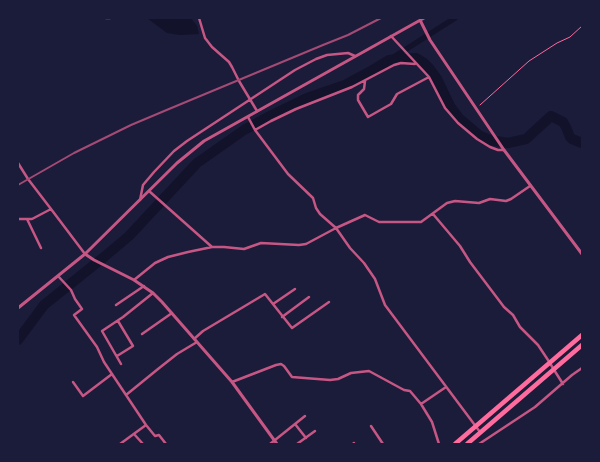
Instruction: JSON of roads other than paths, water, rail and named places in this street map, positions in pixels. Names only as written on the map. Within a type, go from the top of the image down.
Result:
[{"type":"main road","points":[[455,444],[582,335]]},
{"type":"main road","points":[[470,444],[480,433],[582,345]]},
{"type":"street","points":[[199,18],[205,38],[232,67],[257,111]]},
{"type":"street","points":[[18,308],[85,254],[190,151],[204,141],[424,18]]},
{"type":"street","points":[[420,20],[430,40],[492,132],[582,254]]},
{"type":"street","points":[[391,36],[429,77],[445,108],[458,123],[484,143],[498,150],[504,149]]},
{"type":"street","points":[[140,200],[143,185],[174,151],[296,70],[316,59],[327,55],[348,52],[355,56]]},
{"type":"street","points":[[255,129],[296,109],[352,88],[401,63],[415,63]]},
{"type":"street","points":[[365,81],[364,89],[358,95],[358,100],[368,117],[391,104],[397,94],[429,77]]},
{"type":"street","points":[[248,117],[288,174],[313,198],[320,214],[336,228],[350,248],[364,263],[386,305],[480,433]]},
{"type":"street","points":[[18,163],[85,254],[134,280],[153,293],[232,382],[276,443]]},
{"type":"street","points":[[134,280],[155,263],[168,257],[212,247],[244,249],[261,243],[306,244],[365,215],[379,222],[421,222],[447,203],[455,201],[478,204],[490,199],[506,201],[531,186]]},
{"type":"street","points":[[149,191],[212,247]]},
{"type":"street","points":[[18,219],[32,219],[51,209]]},
{"type":"street","points":[[433,214],[457,242],[523,331],[533,339],[563,384]]},
{"type":"street","points":[[27,219],[41,248]]},
{"type":"street","points":[[58,276],[71,290],[82,309],[74,315],[97,347],[104,362],[146,425],[155,436],[159,435],[166,444]]},
{"type":"street","points":[[116,305],[144,286]]},
{"type":"street","points":[[273,304],[295,288]]},
{"type":"street","points":[[121,364],[102,331],[118,321],[153,293]]},
{"type":"street","points":[[126,396],[158,368],[196,340],[203,331],[265,294],[292,328],[329,302]]},
{"type":"street","points":[[282,316],[309,297]]},
{"type":"street","points":[[142,334],[172,313]]},
{"type":"street","points":[[117,356],[133,346],[118,321]]},
{"type":"street","points":[[232,382],[281,364],[292,377],[330,380],[338,379],[351,373],[369,371],[404,390],[410,391],[432,422],[439,444]]},
{"type":"street","points":[[479,444],[535,407],[582,368]]},
{"type":"street","points":[[73,382],[83,396],[112,374]]},
{"type":"street","points":[[421,404],[446,387]]},
{"type":"street","points":[[270,444],[276,443],[305,416]]},
{"type":"street","points":[[296,424],[306,438]]},
{"type":"street","points":[[120,444],[146,425]]},
{"type":"street","points":[[371,426],[383,444]]},
{"type":"street","points":[[297,444],[315,431]]},
{"type":"street","points":[[134,434],[143,444]]},
{"type":"waterway","points":[[389,60],[455,18]]},
{"type":"waterway","points":[[18,340],[44,305],[129,236],[197,163],[244,130],[307,98],[345,85],[389,60],[416,58],[424,63],[437,79],[450,106],[459,118],[480,136],[508,143],[526,139],[551,116],[563,122],[572,139],[582,143]]},
{"type":"railway","points":[[18,185],[74,153],[131,125],[348,35],[381,18]]}]
